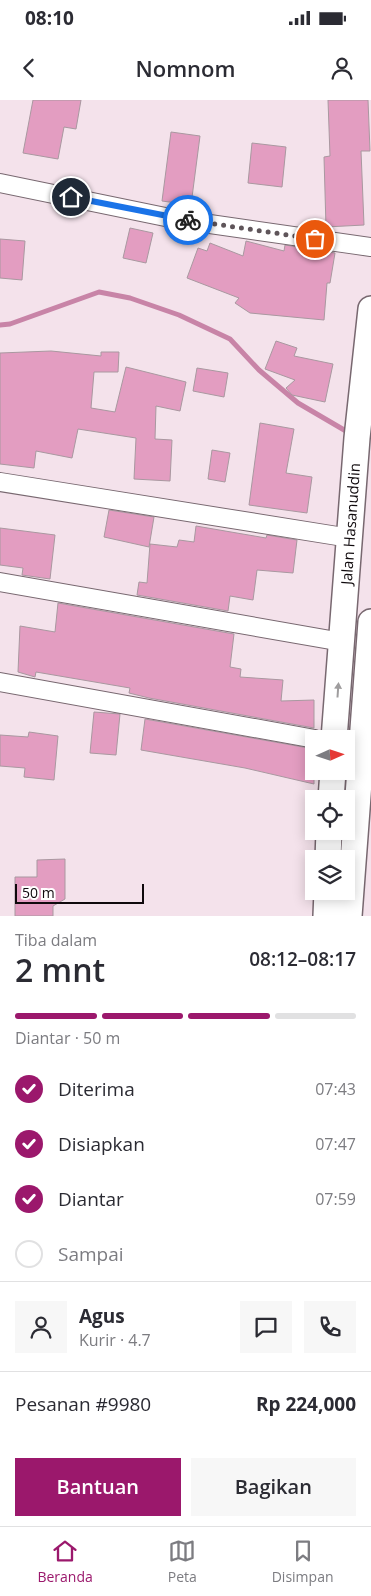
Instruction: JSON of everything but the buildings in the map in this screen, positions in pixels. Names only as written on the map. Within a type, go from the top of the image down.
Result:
[{"type":"street","points":[[0,183],[176,219],[371,247]]},
{"type":"street","name":"Jalan Hasanuddin","points":[[335,730],[358,431],[371,309]]},
{"type":"street","points":[[0,482],[350,538]]},
{"type":"street","points":[[0,582],[342,642]]},
{"type":"street","points":[[349,916],[366,740],[371,622]]},
{"type":"street","points":[[0,682],[305,737]]},
{"type":"street","points":[[326,916],[327,900]]},
{"type":"waterway","points":[[0,325],[10,324],[99,292],[130,298],[179,315],[230,339],[259,370],[298,403],[351,434]]},
{"type":"way so far","points":[[188,220],[315,239]]},
{"type":"route","points":[[71,197],[188,220]]}]
